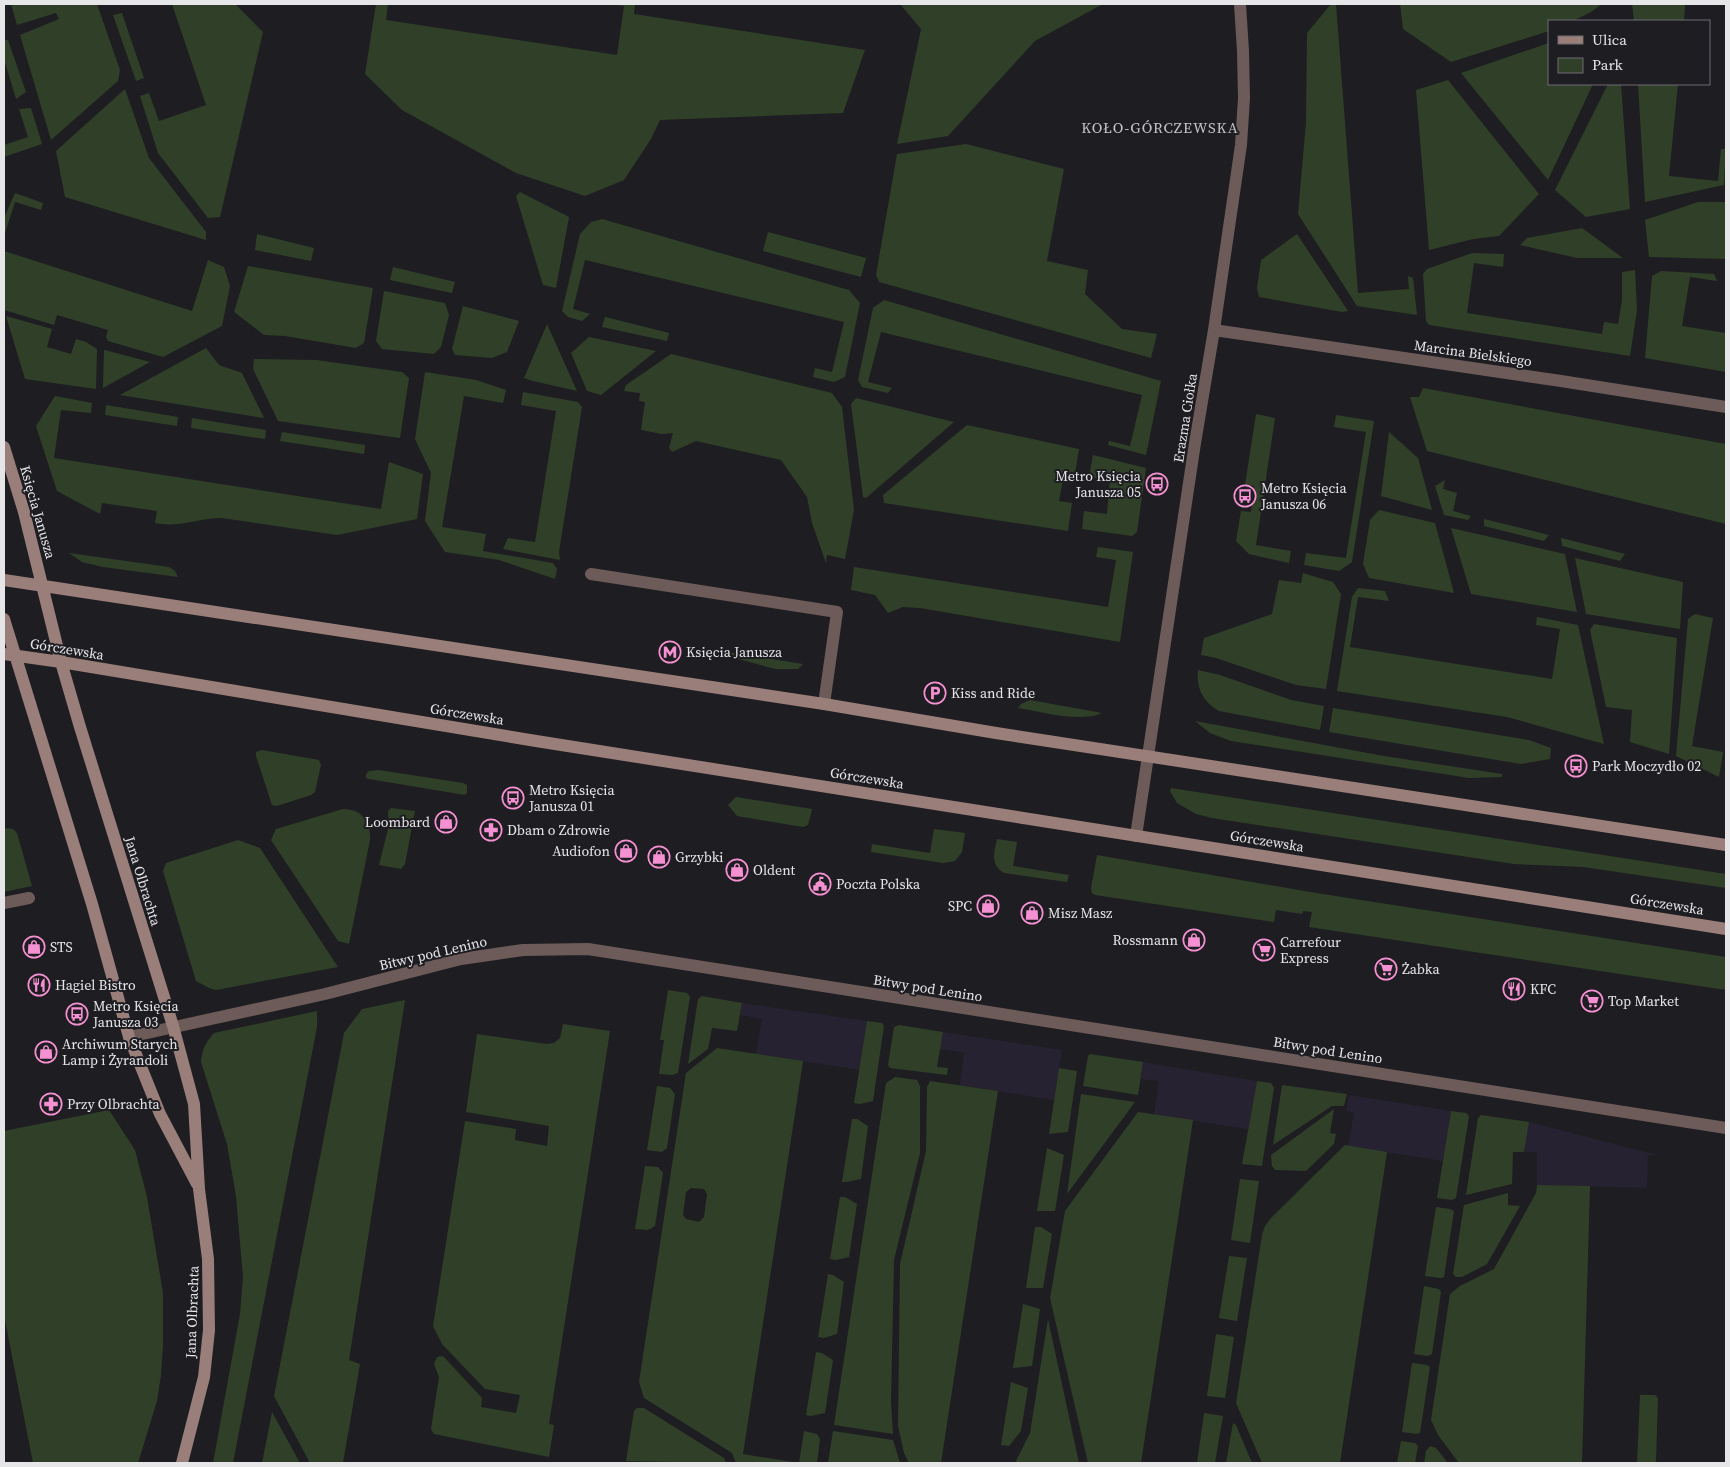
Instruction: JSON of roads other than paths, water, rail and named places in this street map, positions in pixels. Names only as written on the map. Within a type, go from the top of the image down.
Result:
[{"type":"main road","name":"Księcia Janusza","points":[[4,447],[24,512],[42,585]]},
{"type":"main road","points":[[4,580],[824,704],[1726,845]]},
{"type":"main road","name":"Jana Olbrachta","points":[[42,585],[61,662],[173,1026],[194,1104],[199,1189],[208,1259],[209,1330],[204,1376],[182,1463]]},
{"type":"main road","name":"Jana Olbrachta","points":[[4,619],[9,655],[92,904],[129,1037],[160,1114],[199,1189]]},
{"type":"main road","name":"Górczewska","points":[[9,655],[1726,929]]},
{"type":"street","name":"Erazma Ciołka","points":[[1136,836],[1241,146],[1244,98],[1240,4]]},
{"type":"street","name":"Marcina Bielskiego","points":[[1214,330],[1561,381],[1726,408]]},
{"type":"street","points":[[591,574],[837,612],[824,704]]},
{"type":"street","points":[[4,903],[29,898]]},
{"type":"street","name":"Bitwy pod Lenino","points":[[129,1037],[325,994],[461,959],[523,950],[588,949],[1726,1128]]},
{"type":"place","name":"Metro Księcia Janusza 05","points":[[1157,484]]},
{"type":"place","name":"Metro Księcia Janusza 06","points":[[1245,496]]},
{"type":"place","name":"Księcia Janusza","points":[[670,652]]},
{"type":"place","name":"Kiss and Ride","points":[[935,693]]},
{"type":"place","name":"Park Moczydło 02","points":[[1576,766]]},
{"type":"place","name":"Metro Księcia Janusza 01","points":[[513,798]]},
{"type":"place","name":"Loombard","points":[[446,822]]},
{"type":"place","name":"Dbam o Zdrowie","points":[[491,830]]},
{"type":"place","name":"Audiofon","points":[[626,851]]},
{"type":"place","name":"Grzybki","points":[[659,857]]},
{"type":"place","name":"Oldent","points":[[737,870]]},
{"type":"place","name":"Poczta Polska","points":[[820,884]]},
{"type":"place","name":"SPC","points":[[988,906]]},
{"type":"place","name":"Misz Masz","points":[[1032,913]]},
{"type":"place","name":"Rossmann","points":[[1194,940]]},
{"type":"place","name":"STS","points":[[34,947]]},
{"type":"place","name":"Carrefour Express","points":[[1264,950]]},
{"type":"place","name":"Żabka","points":[[1386,969]]},
{"type":"place","name":"Hagiel Bistro","points":[[39,985]]},
{"type":"place","name":"KFC","points":[[1514,989]]},
{"type":"place","name":"Top Market","points":[[1592,1001]]},
{"type":"place","name":"Metro Księcia Janusza 03","points":[[77,1014]]},
{"type":"place","name":"Archiwum Starych Lamp i Żyrandoli","points":[[46,1052]]},
{"type":"place","name":"Przy Olbrachta","points":[[51,1104]]},
{"type":"district","name":"KOŁO-GÓRCZEWSKA","points":[[1160,128]]}]
